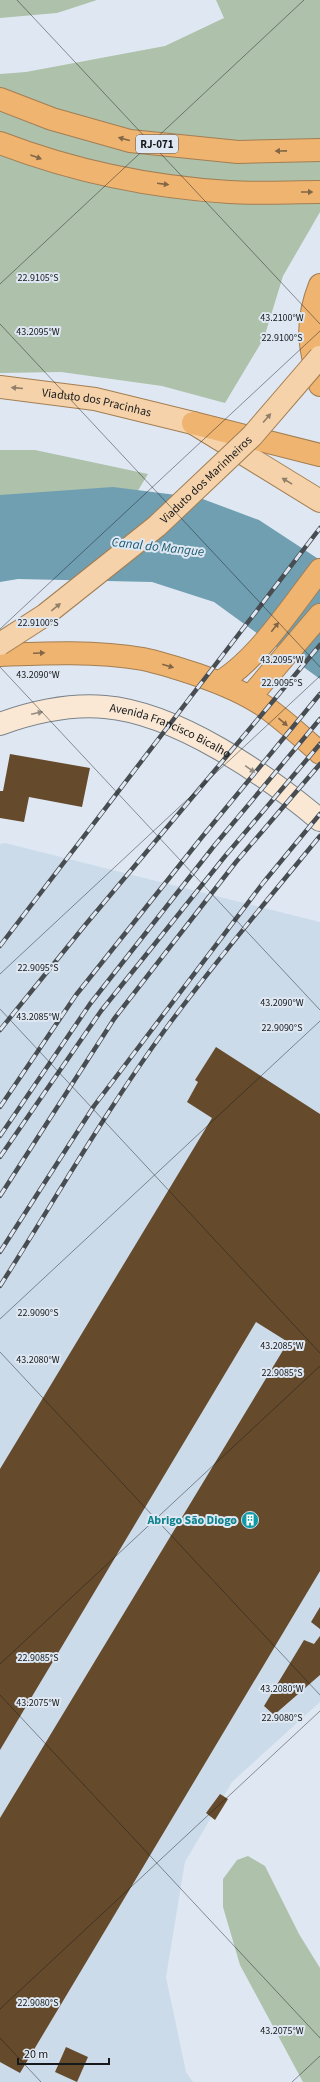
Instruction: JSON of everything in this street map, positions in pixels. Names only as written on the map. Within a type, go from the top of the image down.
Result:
[{"type":"highway","name":"RJ-071","points":[[0,99],[52,119],[130,141],[238,152],[320,150]]},
{"type":"highway","points":[[0,143],[40,159],[118,179],[229,192],[320,192]]},
{"type":"highway","points":[[320,285],[309,320],[311,354],[320,385]]},
{"type":"highway","points":[[193,423],[320,455]]},
{"type":"highway","points":[[220,682],[236,672],[251,658],[320,570]]},
{"type":"highway","points":[[250,698],[320,615]]},
{"type":"highway","points":[[0,655],[52,653],[142,659],[167,665],[220,682],[264,706],[320,753]]},
{"type":"main road","name":"Viaduto dos Marinheiros","points":[[0,644],[45,615],[157,526],[252,436],[320,357]]},
{"type":"main road","name":"Viaduto dos Pracinhas","points":[[0,387],[95,399],[193,423]]},
{"type":"main road","points":[[193,423],[320,501]]},
{"type":"main road","name":"Avenida Francisco Bicalho","points":[[0,724],[48,710],[86,707],[111,708],[154,718],[177,726],[238,761],[303,806],[320,820]]},
{"type":"shaded area","points":[[5,843],[320,922],[320,1702],[232,1782],[185,1862],[166,1977],[186,2072],[193,2082],[0,2082],[0,844]]},
{"type":"green space","points":[[0,0],[97,0],[57,13],[0,18]]},
{"type":"green space","points":[[216,0],[320,0],[320,212],[283,276],[264,338],[225,403],[162,386],[61,372],[0,373],[0,74],[26,72],[165,46],[224,18]]},
{"type":"green space","points":[[0,450],[35,450],[148,474],[128,507],[0,513]]},
{"type":"green space","points":[[248,1856],[265,1866],[299,1934],[320,1968],[320,2082],[303,2082],[240,1965],[223,1907],[223,1879],[237,1860]]},
{"type":"water","name":"Canal do Mangue","points":[[113,487],[200,498],[259,520],[320,560],[320,679],[214,602],[152,582],[18,579],[0,582],[0,495]]},
{"type":"building","points":[[10,754],[90,768],[82,807],[29,797],[24,822],[0,818],[0,791],[3,791]]},
{"type":"building","name":"Abrigo São Diogo","points":[[216,1047],[320,1114],[320,1571],[20,2073],[0,2062],[0,1818],[288,1342],[256,1322],[0,1750],[0,1469],[212,1118],[187,1102],[198,1082],[195,1080]]},
{"type":"building","points":[[320,1607],[320,1629],[311,1622]]},
{"type":"building","points":[[320,1636],[320,1675],[274,1715],[264,1706],[304,1640],[314,1644]]},
{"type":"building","points":[[220,1794],[228,1799],[215,1820],[206,1813]]},
{"type":"building","points":[[66,2047],[88,2057],[77,2082],[55,2072]]},
{"type":"railway","points":[[0,946],[320,528]]},
{"type":"railway","points":[[0,1030],[86,924],[320,645]]},
{"type":"railway","points":[[0,1107],[76,995],[202,837],[320,694]]},
{"type":"railway","points":[[0,1136],[90,1004],[214,846],[320,719]]},
{"type":"railway","points":[[0,1157],[101,1011],[226,855],[320,744]]},
{"type":"railway","points":[[0,1196],[114,1019],[236,862],[320,764]]},
{"type":"railway","points":[[0,1252],[94,1106],[263,883],[320,814]]},
{"type":"railway","points":[[0,1286],[123,1090],[167,1027],[242,931],[320,836]]},
{"type":"place","name":"Abrigo São Diogo","points":[[250,1520]]}]
